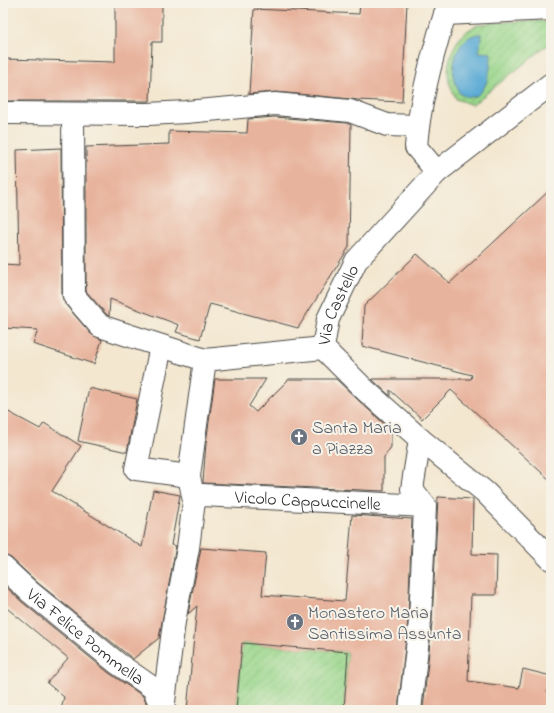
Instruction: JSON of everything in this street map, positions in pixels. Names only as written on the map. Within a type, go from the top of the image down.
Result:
[{"type":"street","points":[[437,172],[416,147],[418,126],[436,44],[441,8],[551,9]]},
{"type":"street","name":"Via Castello","points":[[551,84],[437,172],[356,261],[328,319],[323,348],[365,390],[420,439],[485,492],[551,560]]},
{"type":"street","points":[[3,113],[148,114],[275,104],[350,112],[387,125],[418,126]]},
{"type":"street","points":[[73,114],[74,296],[100,326],[205,360],[323,348]]},
{"type":"street","points":[[161,346],[136,469],[189,476]]},
{"type":"street","points":[[163,710],[174,622],[188,548],[194,501],[189,476],[205,360]]},
{"type":"street","points":[[410,710],[420,621],[425,506],[412,489],[420,439]]},
{"type":"street","name":"Vicolo Cappuccinelle","points":[[194,501],[202,495],[425,506]]},
{"type":"street","name":"Via Felice Pommella","points":[[3,567],[30,592],[117,663],[153,688],[163,710]]},
{"type":"green space","points":[[542,21],[551,25],[551,42],[549,44],[472,105],[456,99],[449,82],[449,64],[455,46],[466,32],[483,24]]},
{"type":"green space","points":[[242,643],[348,652],[344,710],[236,710]]},
{"type":"water","points":[[482,34],[479,52],[491,53],[489,73],[484,87],[480,92],[475,96],[468,97],[460,94],[454,79],[453,72],[455,58],[461,45],[471,36]]},
{"type":"building","points":[[115,3],[162,3],[162,42],[152,42],[150,101],[3,101],[3,59],[115,62]]},
{"type":"building","points":[[360,3],[407,3],[402,102],[357,100],[276,92],[249,94],[254,9],[359,14]]},
{"type":"building","points":[[275,117],[347,123],[351,125],[349,247],[298,328],[210,304],[200,339],[176,332],[179,325],[110,299],[109,316],[107,315],[86,291],[86,147],[169,144],[169,131],[247,133],[248,119]]},
{"type":"building","points":[[61,148],[62,296],[65,304],[91,334],[102,340],[94,364],[33,344],[38,330],[3,328],[3,264],[19,265],[17,150]]},
{"type":"building","points":[[551,189],[551,481],[451,390],[422,419],[390,390],[390,396],[372,379],[471,379],[472,375],[362,346],[364,306],[417,254],[450,283]]},
{"type":"building","name":"Santa Maria a Piazza","points":[[215,379],[266,379],[249,406],[256,412],[289,379],[336,379],[391,430],[391,447],[384,457],[384,491],[203,483],[206,443]]},
{"type":"building","points":[[89,388],[137,399],[127,452],[78,441]]},
{"type":"building","points":[[3,409],[40,429],[44,423],[81,446],[52,491],[142,547],[153,490],[180,495],[171,545],[176,546],[159,638],[133,659],[38,583],[11,558],[3,555]]},
{"type":"building","points":[[438,497],[473,499],[472,554],[497,555],[496,595],[471,595],[468,681],[519,688],[523,669],[551,676],[547,692],[551,693],[551,710],[423,710],[432,622]]},
{"type":"building","name":"Monastero Maria Santissima Assunta","points":[[352,515],[412,519],[408,620],[398,710],[344,710],[348,652],[242,643],[236,710],[187,710],[197,606],[188,614],[201,548],[266,553],[262,595],[345,601]]},
{"type":"building","points":[[3,584],[22,602],[109,673],[143,696],[149,710],[61,710],[64,697],[47,683],[68,658],[3,605]]},
{"type":"place","name":"Santa Maria a Piazza","points":[[299,437]]},
{"type":"place","name":"Monastero Maria Santissima Assunta","points":[[295,622]]}]
